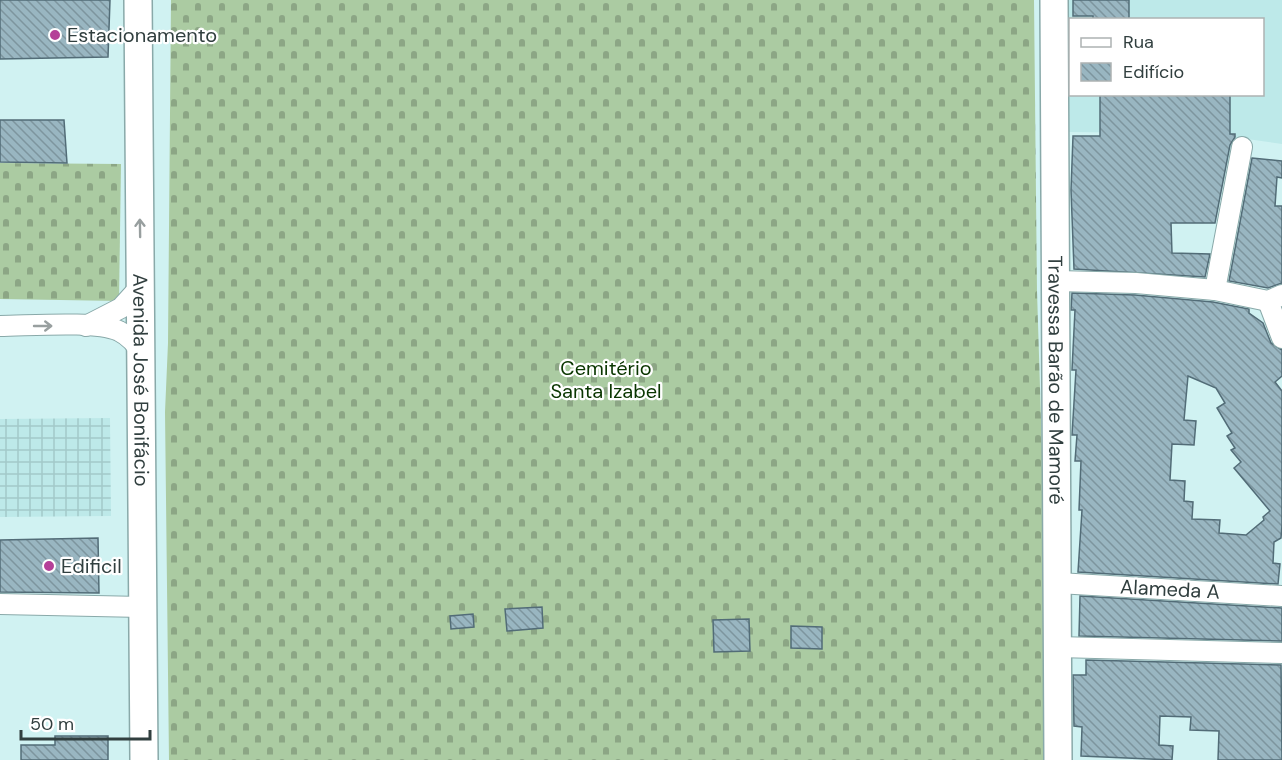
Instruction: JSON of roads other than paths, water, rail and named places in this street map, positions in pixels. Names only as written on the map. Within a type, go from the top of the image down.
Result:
[{"type":"main road","name":"Avenida José Bonifácio","points":[[138,0],[144,760]]},
{"type":"main road","name":"Travessa Barão de Mamoré","points":[[1054,0],[1058,760]]},
{"type":"street","points":[[1215,290],[1242,147]]},
{"type":"street","points":[[1057,281],[1136,283],[1275,298],[1282,338]]},
{"type":"street","points":[[86,326],[121,308],[140,286]]},
{"type":"street","points":[[0,326],[86,326],[117,330],[137,346],[142,354]]},
{"type":"street","name":"Alameda A","points":[[1058,582],[1282,596]]},
{"type":"street","points":[[0,604],[142,607]]},
{"type":"street","points":[[1059,647],[1282,652]]},
{"type":"place","name":"Estacionamento","points":[[55,35]]},
{"type":"place","name":"Edificil","points":[[49,566]]},
{"type":"park label","name":"Cemitério Santa Izabel","points":[[606,380]]}]
